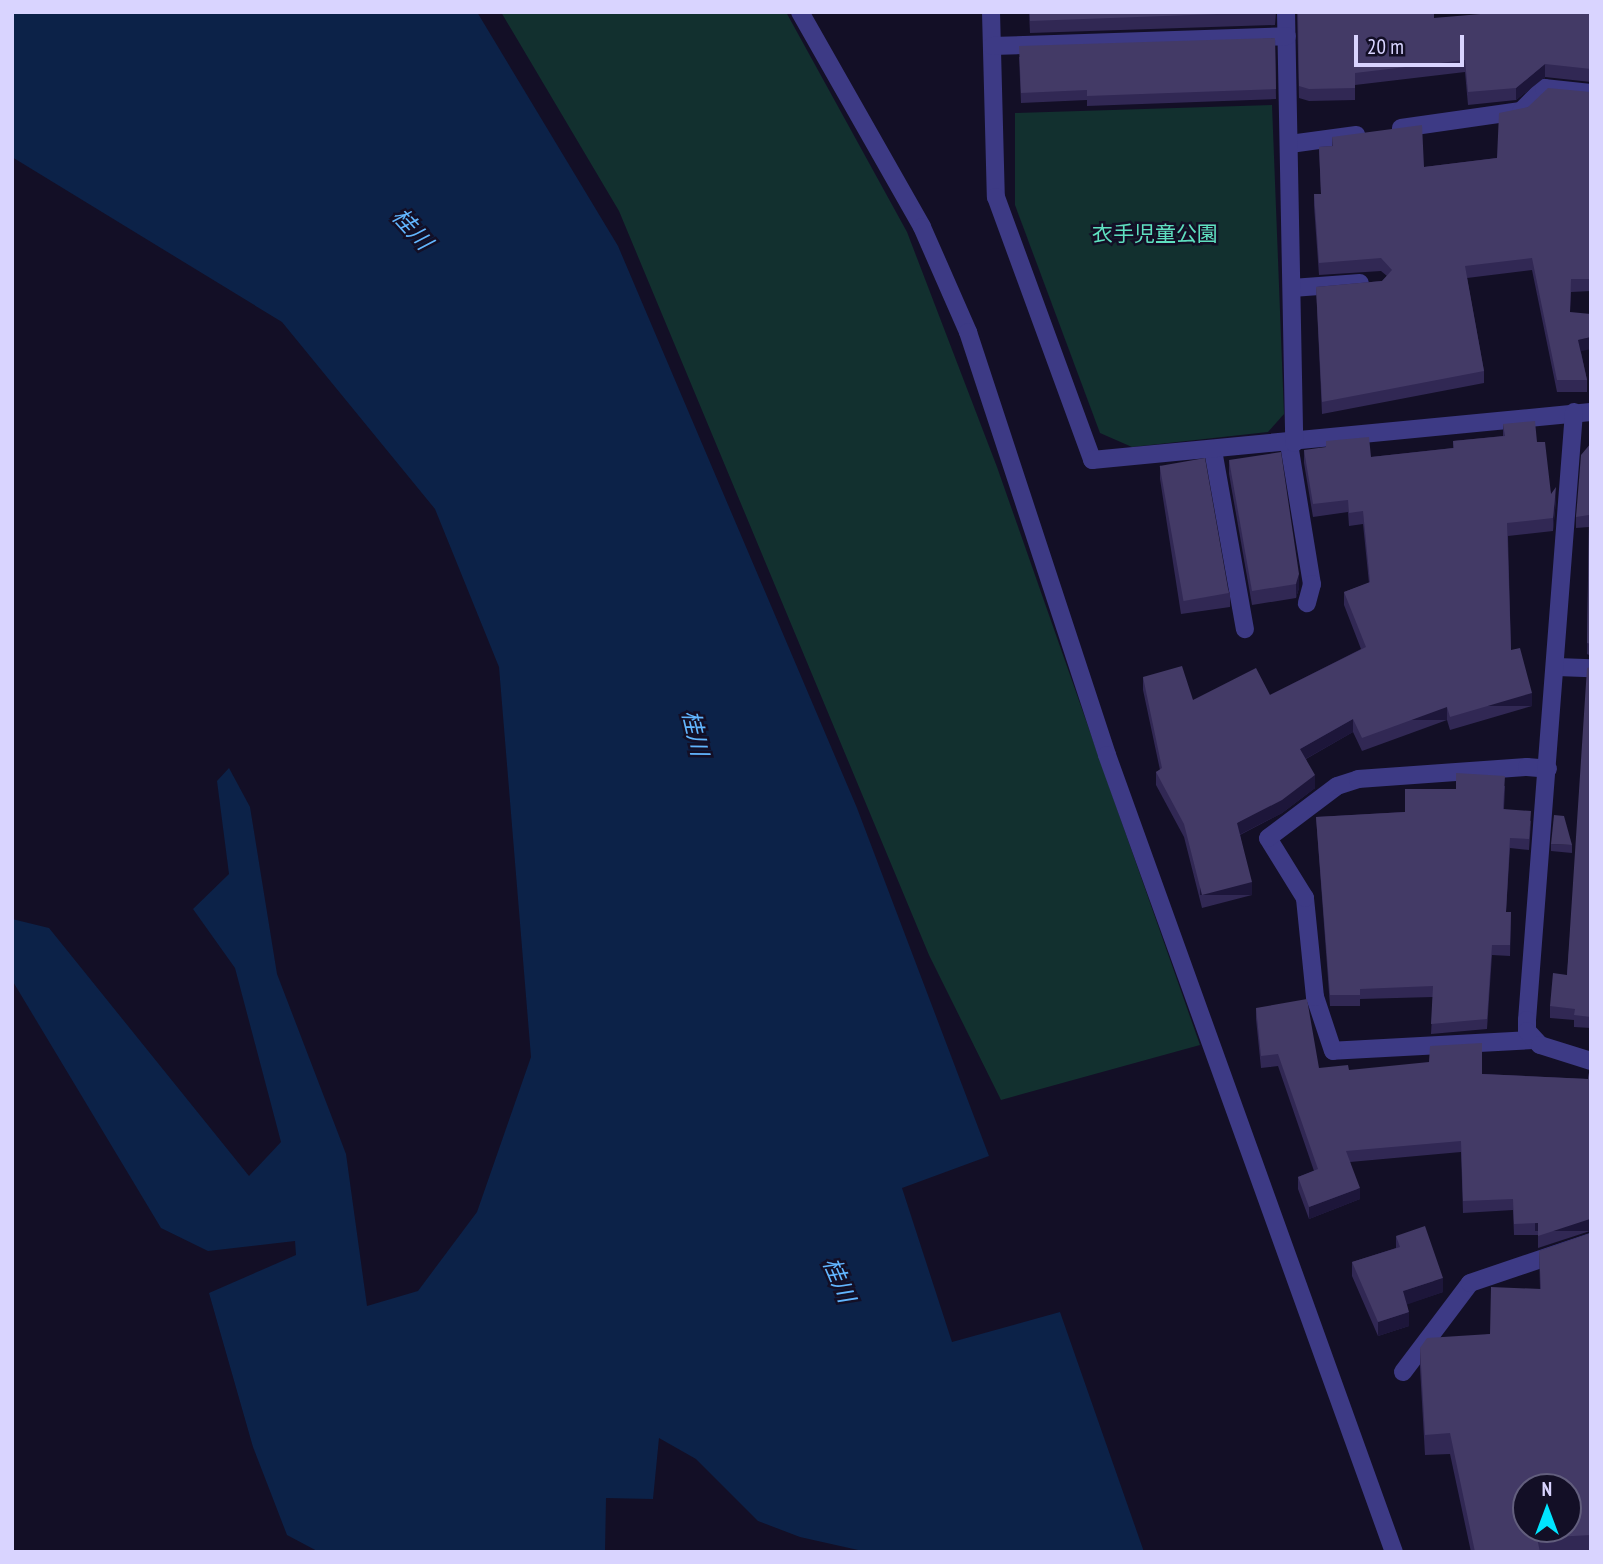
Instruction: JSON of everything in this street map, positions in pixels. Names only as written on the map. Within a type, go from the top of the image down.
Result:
[{"type":"street","points":[[800,12],[922,227],[968,332],[1107,755],[1394,1552]]},
{"type":"street","points":[[991,12],[996,197],[1092,460],[1291,443],[1582,412],[1556,667],[1527,1020],[1533,1040]]},
{"type":"street","points":[[1286,12],[1292,288],[1291,443],[1312,584],[1307,603]]},
{"type":"street","points":[[992,46],[1287,36]]},
{"type":"street","points":[[1290,144],[1521,111],[1544,88],[1591,93]]},
{"type":"street","points":[[1292,288],[1381,282]]},
{"type":"street","points":[[1213,450],[1245,629]]},
{"type":"street","points":[[1556,667],[1591,668]]},
{"type":"street","points":[[1548,769],[1527,767],[1358,779],[1337,786],[1268,838],[1305,898],[1315,997],[1333,1051],[1533,1040],[1591,1061]]},
{"type":"street","points":[[1403,1372],[1470,1283],[1591,1242]]},
{"type":"green space","points":[[501,12],[786,12],[907,232],[997,467],[1200,1045],[1001,1100],[929,955],[619,211]]},
{"type":"green space","name":"衣手児童公園","points":[[1272,105],[1284,414],[1268,432],[1132,447],[1100,433],[1015,205],[1015,113]]},
{"type":"water","name":"桂川","points":[[12,12],[477,12],[618,246],[857,808],[989,1156],[902,1188],[952,1342],[1060,1312],[1144,1552],[867,1552],[800,1537],[758,1521],[696,1459],[659,1438],[653,1499],[606,1498],[605,1552],[319,1552],[287,1535],[253,1447],[209,1293],[296,1255],[295,1241],[208,1251],[161,1228],[12,980],[12,919],[49,928],[249,1176],[281,1142],[235,968],[193,909],[229,874],[217,781],[229,768],[250,807],[277,974],[346,1154],[367,1306],[418,1291],[477,1212],[531,1057],[499,667],[435,509],[282,322],[12,157]]},
{"type":"building","points":[[1030,12],[1275,12],[1030,21]]},
{"type":"building","points":[[1298,12],[1434,12],[1434,18],[1504,12],[1591,12],[1591,69],[1545,64],[1516,88],[1468,92],[1465,60],[1355,73],[1355,88],[1309,89],[1299,86]]},
{"type":"building","points":[[1275,38],[1276,89],[1087,96],[1087,90],[1021,93],[1019,46]]},
{"type":"building","points":[[1548,88],[1591,92],[1591,279],[1571,279],[1570,312],[1591,314],[1591,337],[1578,340],[1587,380],[1557,380],[1532,258],[1465,266],[1484,371],[1322,402],[1316,287],[1382,281],[1392,270],[1381,258],[1319,263],[1314,194],[1321,194],[1319,147],[1333,146],[1332,137],[1422,125],[1424,167],[1497,158],[1499,113],[1528,107]]},
{"type":"building","points":[[1535,421],[1537,442],[1545,442],[1551,494],[1556,487],[1553,518],[1507,523],[1511,650],[1520,648],[1532,693],[1450,717],[1447,707],[1362,738],[1353,719],[1300,749],[1315,775],[1282,800],[1237,823],[1252,882],[1202,895],[1184,824],[1156,772],[1162,768],[1143,677],[1182,666],[1193,700],[1256,668],[1270,695],[1366,647],[1344,592],[1370,582],[1363,511],[1349,513],[1348,500],[1313,504],[1304,450],[1326,447],[1326,441],[1369,437],[1371,457],[1454,448],[1453,441],[1505,436],[1503,424]]},
{"type":"building","points":[[1591,443],[1591,644],[1587,643],[1589,515],[1576,517],[1581,455]]},
{"type":"building","points":[[1281,452],[1299,574],[1296,584],[1252,591],[1229,460]]},
{"type":"building","points":[[1205,458],[1229,593],[1183,601],[1160,466]]},
{"type":"building","points":[[1591,667],[1591,1017],[1574,1015],[1575,1009],[1550,1006],[1553,973],[1567,975],[1587,668]]},
{"type":"building","points":[[1456,773],[1505,776],[1503,809],[1531,811],[1529,839],[1510,838],[1506,912],[1511,912],[1510,945],[1492,945],[1487,1019],[1431,1024],[1433,986],[1360,989],[1360,995],[1330,995],[1316,817],[1405,812],[1405,789],[1456,789]]},
{"type":"building","points":[[1554,815],[1564,816],[1572,845],[1551,844]]},
{"type":"building","points":[[1307,999],[1319,1068],[1348,1065],[1349,1070],[1429,1062],[1430,1046],[1482,1043],[1482,1074],[1588,1079],[1591,1060],[1590,1219],[1538,1236],[1538,1223],[1514,1224],[1513,1199],[1463,1201],[1461,1141],[1346,1151],[1360,1188],[1309,1207],[1298,1177],[1318,1169],[1278,1054],[1261,1056],[1256,1008]]},
{"type":"building","points":[[1425,1226],[1443,1278],[1403,1291],[1409,1312],[1378,1322],[1352,1262],[1400,1247],[1396,1236]]},
{"type":"building","points":[[1591,1233],[1591,1535],[1582,1536],[1582,1473],[1512,1473],[1512,1543],[1538,1543],[1540,1552],[1475,1552],[1450,1433],[1425,1435],[1420,1348],[1427,1338],[1490,1334],[1491,1287],[1541,1289],[1539,1251]]}]
